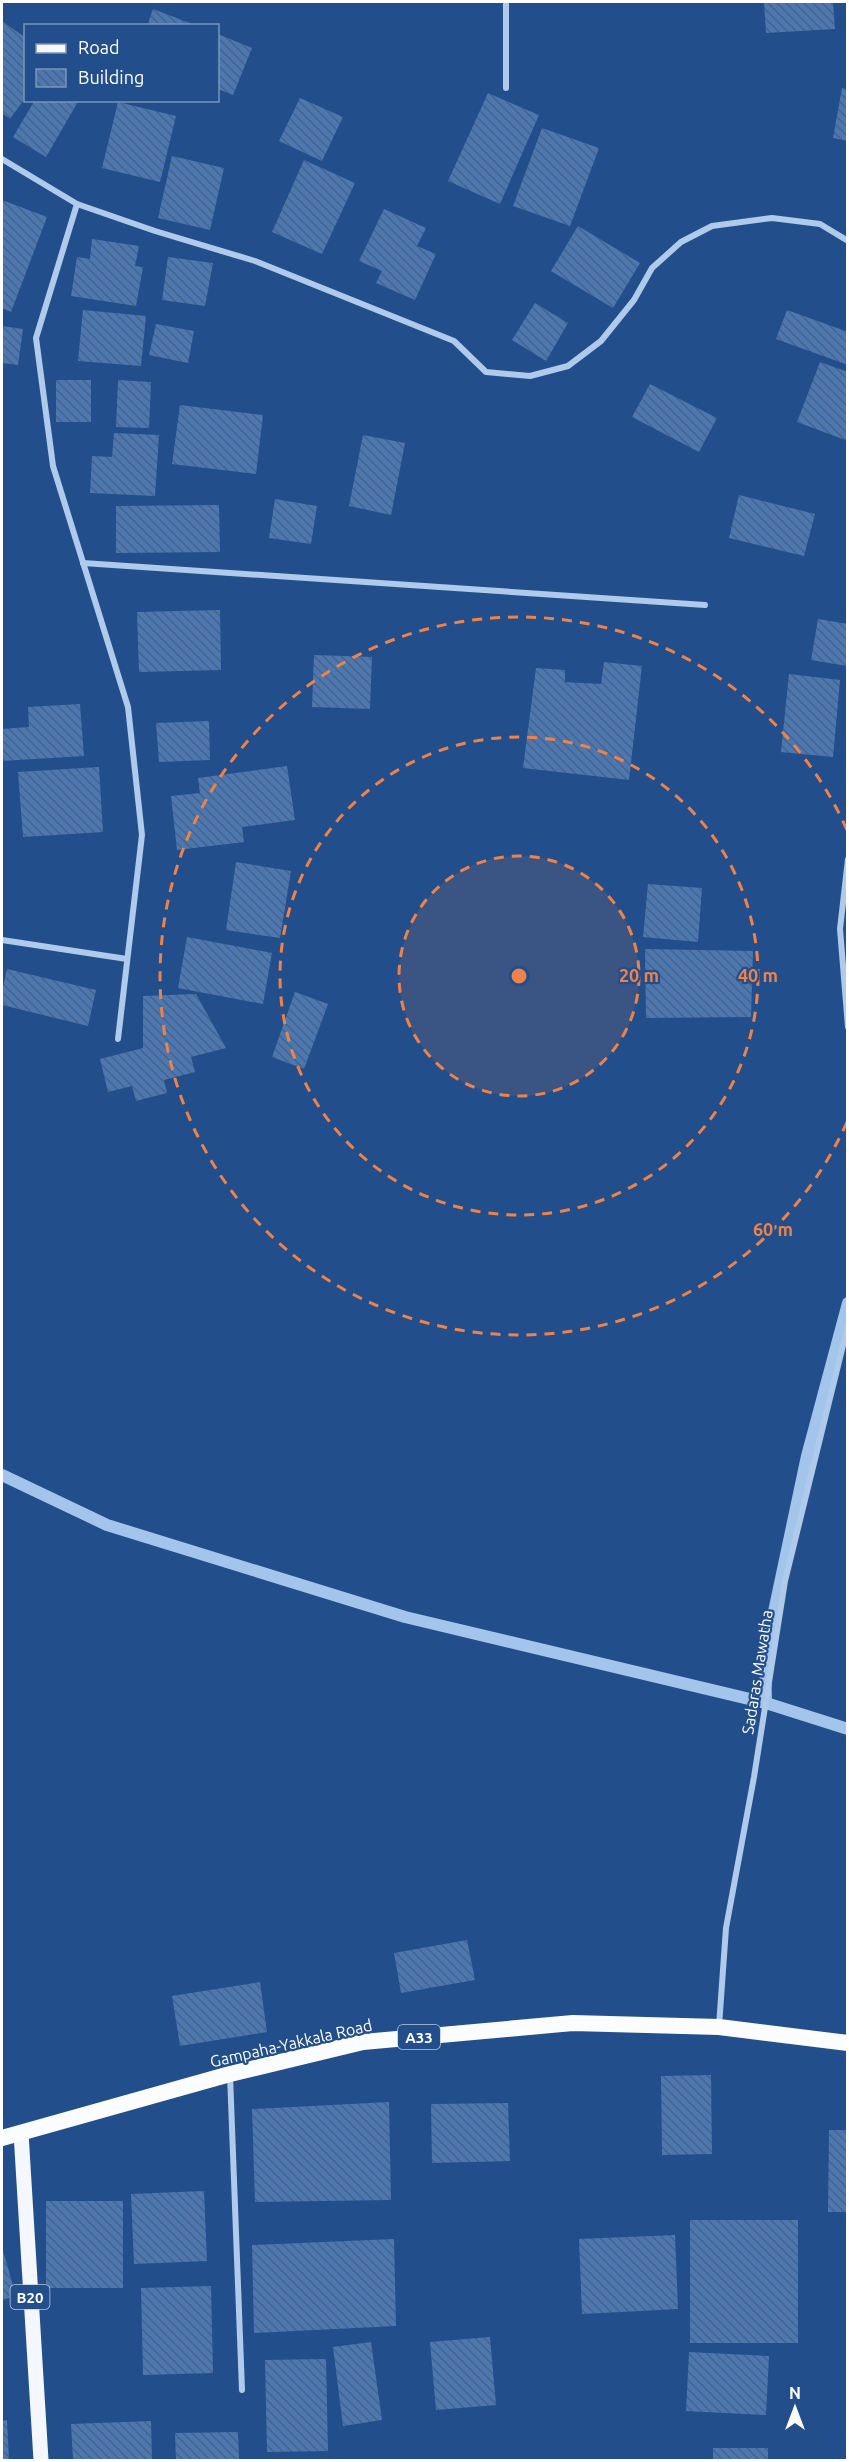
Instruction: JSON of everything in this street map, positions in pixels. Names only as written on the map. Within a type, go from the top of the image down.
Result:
[{"type":"highway","name":"Gampaha-Yakkala Road","points":[[2,2138],[230,2074],[363,2042],[573,2023],[719,2027],[848,2043]]},
{"type":"main road","name":"B20","points":[[21,2133],[41,2460]]},
{"type":"street","points":[[506,2],[506,88]]},
{"type":"street","points":[[2,159],[77,204],[155,231],[255,261],[454,341],[486,372],[530,376],[568,366],[602,341],[634,300],[652,268],[681,242],[712,226],[772,218],[820,224],[848,241]]},
{"type":"street","points":[[77,204],[36,338],[53,466],[128,707],[142,835],[118,1039]]},
{"type":"street","points":[[83,563],[705,605]]},
{"type":"street","points":[[848,859],[840,929],[848,1027]]},
{"type":"street","points":[[2,940],[128,959]]},
{"type":"street","name":"Sadaras Mawatha","points":[[719,2027],[726,1928],[756,1767],[785,1581],[848,1325]]},
{"type":"street","points":[[230,2074],[242,2390]]},
{"type":"building","points":[[764,2],[833,2],[835,29],[766,33]]},
{"type":"building","points":[[153,9],[192,24],[148,24]]},
{"type":"building","points":[[2,21],[24,37],[24,100],[10,119],[2,113]]},
{"type":"building","points":[[219,34],[252,48],[233,95],[219,89]]},
{"type":"building","points":[[842,88],[848,89],[848,141],[833,138]]},
{"type":"building","points":[[488,93],[539,115],[500,204],[448,181]]},
{"type":"building","points":[[300,98],[343,117],[322,161],[279,141]]},
{"type":"building","points":[[34,102],[78,102],[46,157],[13,137]]},
{"type":"building","points":[[118,102],[176,116],[160,182],[102,168]]},
{"type":"building","points":[[542,128],[599,148],[570,226],[513,206]]},
{"type":"building","points":[[172,156],[224,168],[210,230],[158,218]]},
{"type":"building","points":[[304,160],[355,183],[322,254],[272,232]]},
{"type":"building","points":[[2,200],[47,217],[11,312],[2,308]]},
{"type":"building","points":[[384,209],[426,228],[417,246],[436,254],[415,300],[376,283],[382,271],[359,261]]},
{"type":"building","points":[[578,226],[640,263],[613,308],[551,271]]},
{"type":"building","points":[[92,239],[139,246],[135,266],[143,267],[136,306],[71,296],[77,257],[90,259]]},
{"type":"building","points":[[168,257],[213,263],[205,306],[162,300]]},
{"type":"building","points":[[535,303],[568,323],[546,361],[512,340]]},
{"type":"building","points":[[83,310],[146,316],[141,366],[78,361]]},
{"type":"building","points":[[787,310],[848,332],[848,365],[776,339]]},
{"type":"building","points":[[156,324],[194,331],[188,363],[149,355]]},
{"type":"building","points":[[2,326],[23,329],[18,365],[2,363]]},
{"type":"building","points":[[820,362],[848,372],[848,441],[797,422]]},
{"type":"building","points":[[56,380],[91,380],[91,422],[56,422]]},
{"type":"building","points":[[118,380],[151,382],[149,428],[116,427]]},
{"type":"building","points":[[650,384],[717,418],[699,452],[632,417]]},
{"type":"building","points":[[180,405],[263,415],[256,474],[172,464]]},
{"type":"building","points":[[114,433],[159,435],[155,496],[90,493],[92,456],[112,457]]},
{"type":"building","points":[[363,435],[405,443],[391,515],[349,506]]},
{"type":"building","points":[[739,495],[815,514],[804,556],[729,538]]},
{"type":"building","points":[[275,499],[317,506],[311,544],[269,538]]},
{"type":"building","points":[[219,505],[220,552],[116,553],[116,506]]},
{"type":"building","points":[[220,610],[221,670],[139,672],[137,612]]},
{"type":"building","points":[[818,619],[848,624],[847,666],[811,660]]},
{"type":"building","points":[[314,655],[372,657],[370,709],[312,707]]},
{"type":"building","points":[[604,662],[642,666],[629,780],[523,768],[536,668],[565,670],[565,682],[601,684]]},
{"type":"building","points":[[789,674],[840,680],[833,757],[781,752]]},
{"type":"building","points":[[80,704],[84,756],[2,761],[2,729],[29,727],[28,707]]},
{"type":"building","points":[[209,721],[210,760],[159,762],[156,723]]},
{"type":"building","points":[[287,766],[295,820],[242,827],[244,842],[177,850],[171,796],[200,793],[198,778]]},
{"type":"building","points":[[99,767],[103,832],[23,837],[18,772]]},
{"type":"building","points":[[236,862],[291,871],[280,938],[226,930]]},
{"type":"building","points":[[648,884],[702,888],[698,942],[643,937]]},
{"type":"building","points":[[187,937],[272,953],[263,1004],[178,988]]},
{"type":"building","points":[[645,949],[753,951],[751,1017],[646,1018]]},
{"type":"building","points":[[7,969],[96,990],[88,1026],[2,1005],[2,991]]},
{"type":"building","points":[[295,992],[328,1004],[304,1069],[272,1057]]},
{"type":"building","points":[[196,994],[226,1048],[191,1057],[195,1072],[164,1080],[167,1093],[136,1101],[132,1086],[108,1092],[100,1059],[143,1048],[143,996]]},
{"type":"building","points":[[467,1940],[475,1980],[401,1993],[394,1953]]},
{"type":"building","points":[[260,1982],[267,2032],[180,2046],[172,1996]]},
{"type":"building","points":[[711,2075],[712,2154],[662,2155],[661,2076]]},
{"type":"building","points":[[389,2102],[391,2200],[255,2202],[252,2109]]},
{"type":"building","points":[[508,2103],[510,2161],[432,2163],[431,2104]]},
{"type":"building","points":[[829,2130],[848,2130],[848,2212],[828,2212]]},
{"type":"building","points":[[204,2191],[207,2261],[134,2264],[131,2194]]},
{"type":"building","points":[[46,2201],[123,2201],[123,2288],[46,2288]]},
{"type":"building","points":[[690,2220],[798,2220],[798,2343],[690,2343]]},
{"type":"building","points":[[675,2235],[678,2309],[582,2314],[579,2239]]},
{"type":"building","points":[[394,2239],[396,2326],[254,2333],[252,2245]]},
{"type":"building","points":[[2,2247],[16,2296],[2,2300]]},
{"type":"building","points":[[211,2286],[213,2373],[143,2375],[141,2288]]},
{"type":"building","points":[[490,2337],[496,2405],[436,2410],[430,2342]]},
{"type":"building","points":[[371,2342],[382,2420],[343,2426],[333,2347]]},
{"type":"building","points":[[689,2352],[769,2356],[766,2415],[686,2411]]},
{"type":"building","points":[[326,2359],[328,2451],[267,2452],[265,2360]]},
{"type":"building","points":[[7,2420],[9,2460],[2,2460],[2,2421]]},
{"type":"building","points":[[151,2421],[152,2460],[73,2460],[71,2424]]},
{"type":"building","points":[[238,2432],[239,2460],[176,2460],[175,2433]]},
{"type":"building","points":[[713,2448],[768,2448],[768,2460],[713,2460]]},
{"type":"waterway","points":[[848,1303],[807,1456],[765,1654],[766,1703],[848,1729]]},
{"type":"waterway","points":[[2,1475],[107,1525],[405,1617],[766,1703]]}]
